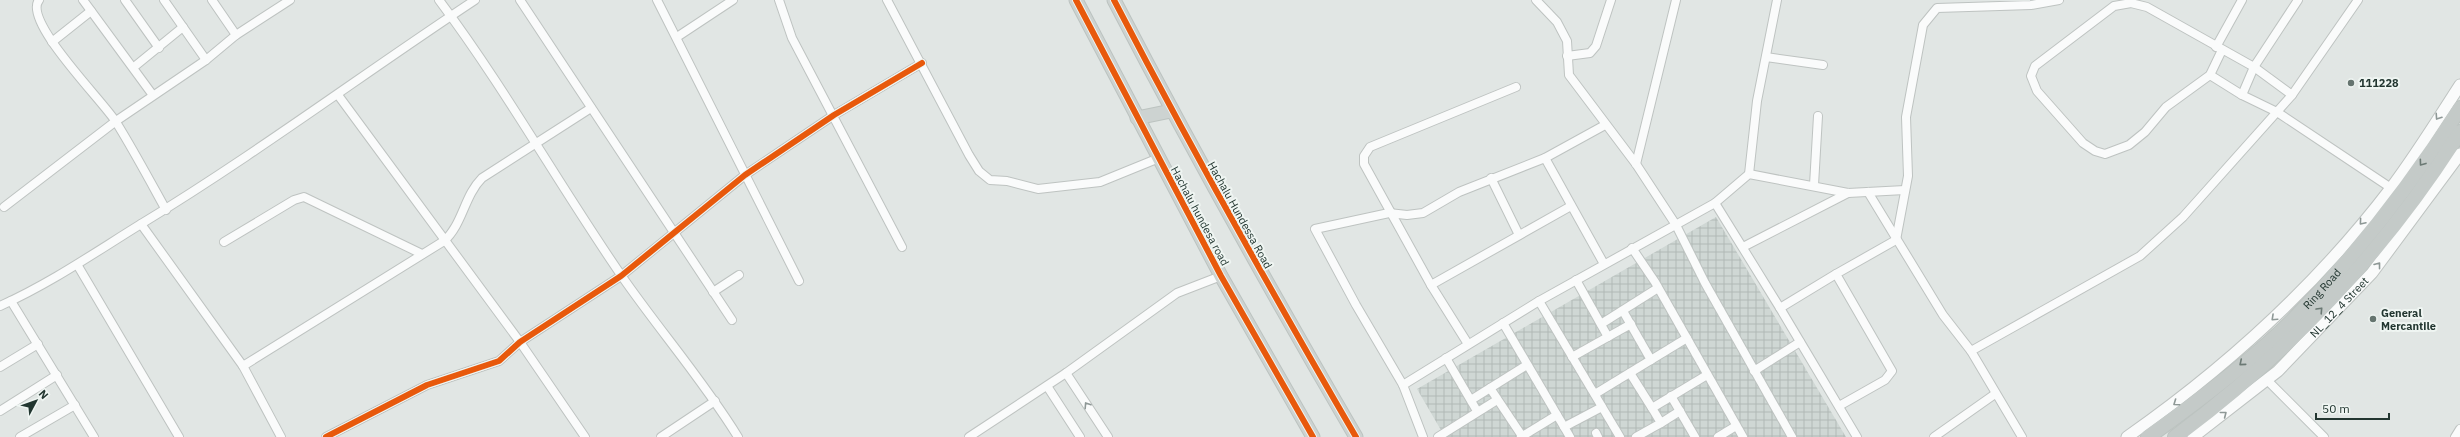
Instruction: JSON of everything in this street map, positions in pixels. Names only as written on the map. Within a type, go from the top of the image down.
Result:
[{"type":"highway","name":"Ring Road","points":[[2148,437],[2222,381],[2293,319],[2367,236],[2444,133],[2460,108]]},
{"type":"highway","name":"Ring Road","points":[[2175,437],[2240,386],[2308,323],[2370,256],[2416,197],[2460,132]]},
{"type":"main road","name":"Hachalu hundesa road","points":[[1076,0],[1220,276],[1313,437]]},
{"type":"main road","name":"Hachalu Hundessa Road","points":[[1114,0],[1171,111],[1247,250],[1356,437]]},
{"type":"main road","points":[[1138,118],[1171,111]]},
{"type":"street","points":[[39,0],[36,4],[36,12],[52,42],[116,121],[166,210]]},
{"type":"street","points":[[83,0],[134,67],[152,94]]},
{"type":"street","points":[[125,0],[159,48]]},
{"type":"street","points":[[164,0],[206,60]]},
{"type":"street","points":[[212,0],[236,35]]},
{"type":"street","points":[[217,0],[219,10]]},
{"type":"street","points":[[4,207],[152,94],[206,60],[236,35],[290,0]]},
{"type":"street","points":[[439,0],[537,145],[621,276],[716,401],[738,437]]},
{"type":"street","points":[[0,306],[78,266],[141,224],[166,210],[338,96],[475,0]]},
{"type":"street","points":[[520,0],[732,320]]},
{"type":"street","points":[[657,0],[678,37],[745,175],[799,281]]},
{"type":"street","points":[[678,37],[732,0]]},
{"type":"street","points":[[779,0],[792,38],[834,115],[902,247]]},
{"type":"street","points":[[887,0],[922,63],[969,155],[979,171],[990,180],[1006,181],[1038,189],[1100,182],[1159,158]]},
{"type":"street","points":[[1536,0],[1557,22],[1566,41],[1569,75],[1605,125],[1636,164],[1676,225],[1705,283],[1792,437]]},
{"type":"street","points":[[1567,56],[1590,53],[1596,46],[1611,0]]},
{"type":"street","points":[[1636,164],[1676,0]]},
{"type":"street","points":[[1403,384],[1539,301],[1715,203],[1749,174],[1757,101],[1777,0]]},
{"type":"street","points":[[1896,240],[1908,176],[1906,117],[1923,26],[1930,15],[1937,8],[2031,5],[2059,0]]},
{"type":"street","points":[[2242,0],[2219,48],[2210,75],[2166,107],[2145,132],[2129,145],[2105,154],[2095,151],[2083,143],[2038,91],[2031,76],[2036,66],[2114,6],[2122,3],[2147,7],[2219,48],[2254,67],[2292,95]]},
{"type":"street","points":[[2242,94],[2254,67],[2298,0]]},
{"type":"street","points":[[1971,351],[2140,256],[2183,217],[2292,95],[2358,0]]},
{"type":"street","points":[[52,42],[91,11]]},
{"type":"street","points":[[134,67],[183,27]]},
{"type":"street","points":[[1766,57],[1823,65]]},
{"type":"street","points":[[326,437],[427,385],[499,361],[520,342],[621,276],[745,175],[834,115],[922,63]]},
{"type":"street","points":[[2210,75],[2277,112],[2391,188]]},
{"type":"street","points":[[2127,437],[2181,399],[2288,305],[2336,254],[2391,188],[2460,85]]},
{"type":"street","points":[[1468,344],[1431,285],[1390,213],[1364,164],[1364,156],[1370,147],[1516,86]]},
{"type":"street","points":[[338,96],[520,342],[585,437]]},
{"type":"street","points":[[243,366],[444,241],[450,236],[474,187],[482,178],[537,145],[591,108]]},
{"type":"street","points":[[1814,185],[1818,116]]},
{"type":"street","points":[[1423,437],[1403,384],[1356,305],[1315,229],[1390,213],[1408,215],[1423,213],[1459,192],[1491,178],[1545,158],[1605,125]]},
{"type":"street","name":"NL_12_4 Street","points":[[2193,437],[2267,380],[2372,273],[2460,154]]},
{"type":"street","points":[[1545,158],[1604,264]]},
{"type":"street","points":[[1749,174],[1814,185],[1848,193],[1905,190]]},
{"type":"street","points":[[1491,178],[1519,235]]},
{"type":"street","points":[[1868,192],[1943,315],[1971,351],[2022,437]]},
{"type":"street","points":[[1743,247],[1848,193]]},
{"type":"street","points":[[224,242],[294,200],[304,198],[422,254]]},
{"type":"street","points":[[1715,203],[1857,437]]},
{"type":"street","points":[[1431,285],[1571,206]]},
{"type":"street","points":[[141,224],[243,366],[281,437]]},
{"type":"street","points":[[1780,308],[1896,240]]},
{"type":"street","points":[[1632,248],[1658,288],[1743,437]]},
{"type":"street","points":[[78,266],[179,437]]},
{"type":"street","points":[[1836,274],[1892,371],[1885,380],[1839,406]]},
{"type":"street","points":[[713,292],[739,275]]},
{"type":"street","points":[[969,437],[1048,386],[1177,293],[1220,276]]},
{"type":"street","points":[[1576,280],[1608,337]]},
{"type":"street","points":[[1601,324],[1658,288]]},
{"type":"street","points":[[11,301],[94,437]]},
{"type":"street","points":[[1539,301],[1620,437]]},
{"type":"street","points":[[1623,311],[1651,360]]},
{"type":"street","points":[[1503,323],[1570,437]]},
{"type":"street","points":[[1572,357],[1631,324]]},
{"type":"street","points":[[1595,394],[1687,338]]},
{"type":"street","points":[[1754,371],[1800,342]]},
{"type":"street","points":[[0,367],[38,344]]},
{"type":"street","points":[[1446,358],[1477,411]]},
{"type":"street","points":[[1471,400],[1527,365]]},
{"type":"street","points":[[1066,373],[1108,437]]},
{"type":"street","points":[[1630,373],[1661,423]]},
{"type":"street","points":[[0,411],[57,375]]},
{"type":"street","points":[[1652,408],[1707,375]]},
{"type":"street","points":[[2267,380],[2324,437]]},
{"type":"street","points":[[1048,386],[1080,437]]},
{"type":"street","points":[[1490,388],[1521,437],[1557,414]]},
{"type":"street","points":[[1934,437],[1996,394]]},
{"type":"street","points":[[1671,396],[1695,437]]},
{"type":"street","points":[[1438,437],[1477,411],[1497,400]]},
{"type":"street","points":[[662,437],[716,401]]},
{"type":"street","points":[[20,437],[75,405]]},
{"type":"street","points":[[1564,427],[1602,407]]},
{"type":"street","points":[[1636,437],[1680,411]]},
{"type":"street","points":[[1718,437],[1736,426]]},
{"type":"street","points":[[2455,437],[2460,429]]},
{"type":"shaded area","points":[[1716,217],[1846,437],[1445,437],[1417,389]]},
{"type":"cycle path","points":[[1076,0],[1221,276],[1313,437]]},
{"type":"cycle path","points":[[1114,0],[1232,220],[1356,437]]},
{"type":"cycle path","points":[[326,437],[427,385],[499,361],[520,342],[621,276],[745,175],[834,115],[922,63]]},
{"type":"place","name":"111228","points":[[2351,83]]},
{"type":"place","name":"General Mercantile","points":[[2373,319]]}]
